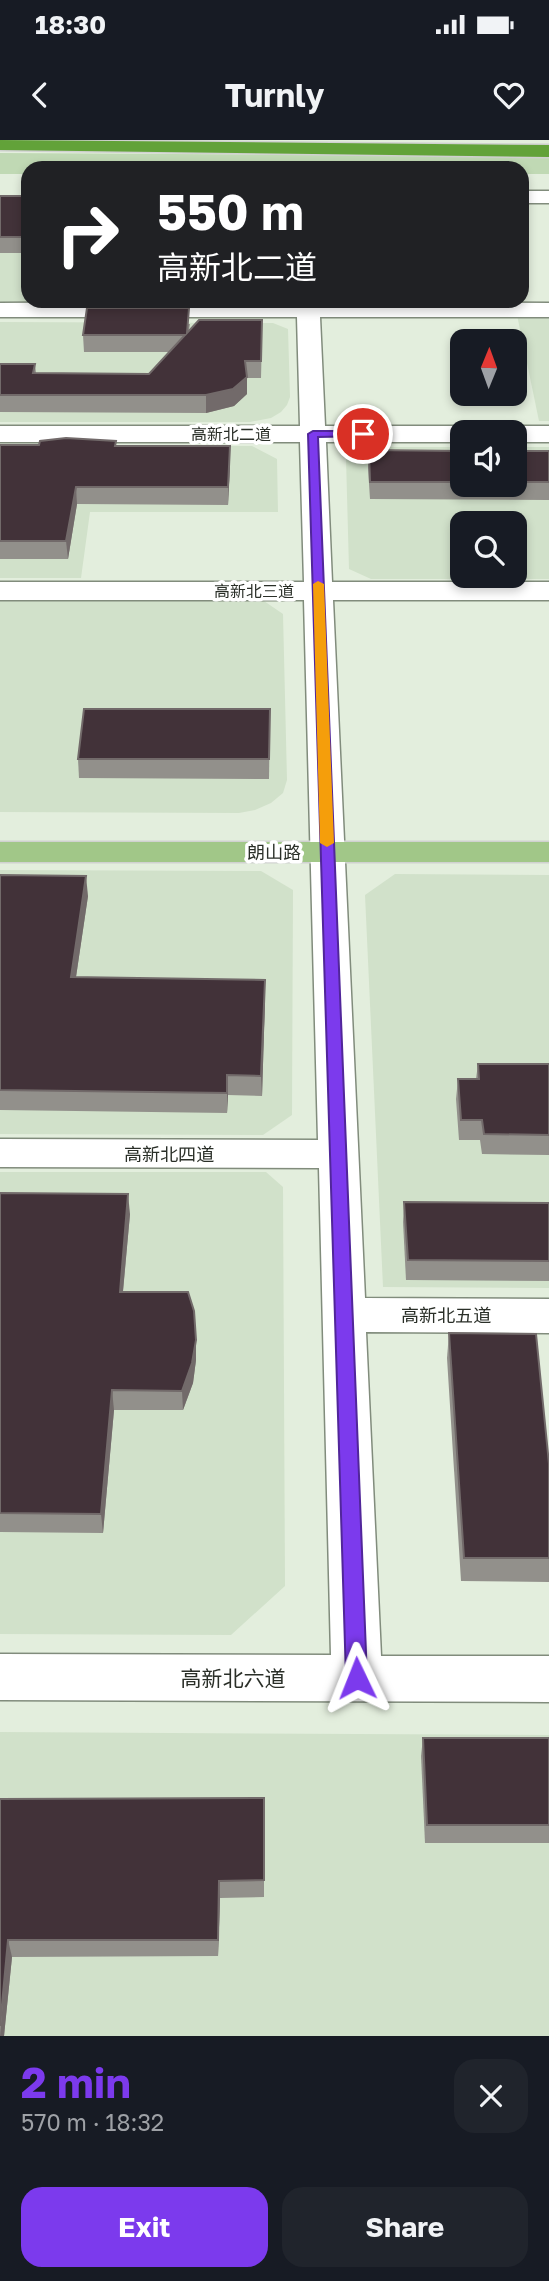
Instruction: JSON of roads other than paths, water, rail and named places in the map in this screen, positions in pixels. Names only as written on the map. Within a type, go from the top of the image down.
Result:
[{"type":"highway","points":[[542,140],[549,140]]},
{"type":"highway","points":[[0,144],[549,150]]},
{"type":"main road","name":"朗山路","points":[[0,835],[549,852]]},
{"type":"main road","name":"朗山路","points":[[0,852],[327,844],[549,835]]},
{"type":"street","points":[[529,197],[549,197]]},
{"type":"street","points":[[529,203],[549,203]]},
{"type":"street","points":[[0,310],[154,308]]},
{"type":"street","points":[[308,308],[357,1678]]},
{"type":"street","points":[[428,308],[549,310]]},
{"type":"street","name":"高新北二道","points":[[0,434],[450,434]]},
{"type":"street","points":[[527,434],[549,434]]},
{"type":"street","name":"高新北三道","points":[[0,591],[549,592]]},
{"type":"street","name":"高新北四道","points":[[0,1153],[338,1154]]},
{"type":"street","name":"高新北五道","points":[[344,1315],[549,1316]]},
{"type":"street","name":"高新北六道","points":[[0,1677],[549,1679]]}]
